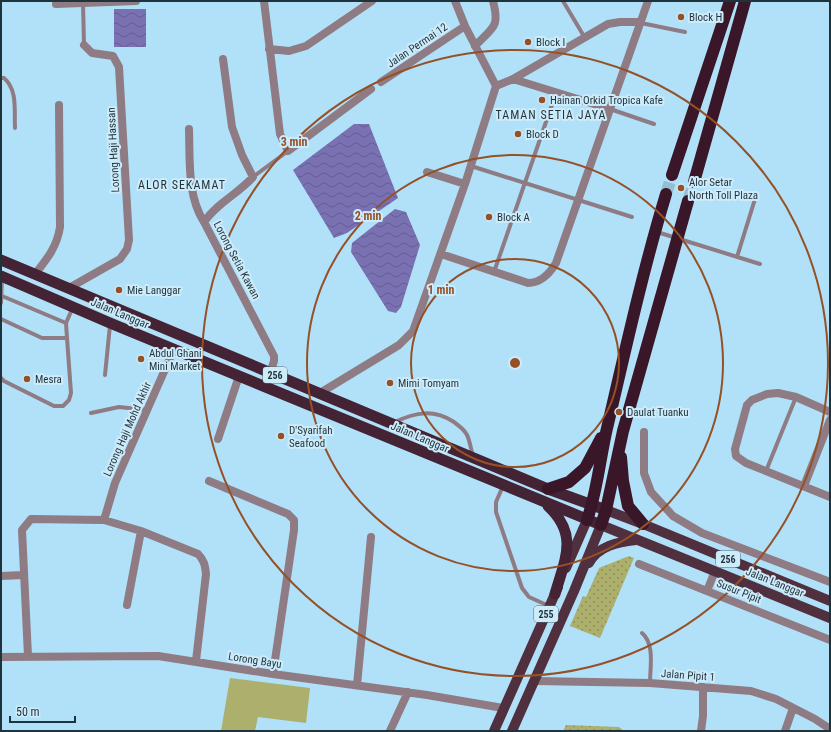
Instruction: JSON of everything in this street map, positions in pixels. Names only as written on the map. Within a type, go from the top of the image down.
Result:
[{"type":"highway","points":[[672,174],[730,1]]},
{"type":"highway","points":[[694,182],[745,1]]},
{"type":"highway","points":[[592,505],[607,426],[654,231],[666,194]]},
{"type":"highway","points":[[606,510],[622,431],[688,201]]},
{"type":"highway","name":"Jalan Langgar","points":[[1,260],[548,489],[606,510]]},
{"type":"highway","name":"Jalan Langgar","points":[[1,276],[503,486],[601,525]]},
{"type":"highway","points":[[548,489],[569,482],[585,468],[607,426]]},
{"type":"highway","points":[[622,431],[622,465],[628,506],[643,524]]},
{"type":"highway","points":[[544,503],[555,513],[563,525],[568,538],[567,551],[555,594]]},
{"type":"highway","name":"255","points":[[587,520],[592,505]]},
{"type":"highway","name":"255","points":[[601,525],[606,510]]},
{"type":"main road","name":"Jalan Langgar","points":[[606,510],[830,601]]},
{"type":"main road","name":"255","points":[[494,731],[587,520]]},
{"type":"main road","name":"Jalan Langgar","points":[[601,525],[830,618]]},
{"type":"main road","name":"255","points":[[512,731],[574,591],[601,525]]},
{"type":"main road","points":[[574,591],[596,554],[617,542],[638,539]]},
{"type":"main road","points":[[507,731],[503,708],[517,701],[532,685]]},
{"type":"street","points":[[56,4],[136,1]]},
{"type":"street","points":[[264,1],[280,134],[288,151],[371,89]]},
{"type":"street","points":[[269,49],[289,51],[306,46],[372,1]]},
{"type":"street","points":[[320,393],[407,339],[413,331],[441,254],[496,86],[465,26],[455,1]]},
{"type":"street","points":[[475,46],[496,23],[497,15],[493,1]]},
{"type":"street","points":[[441,254],[528,283],[533,283],[547,275],[556,263],[648,1]]},
{"type":"street","points":[[496,86],[614,22],[640,22]]},
{"type":"street","name":"Jalan Permai 12","points":[[381,82],[465,26]]},
{"type":"street","name":"Lorong Haji Hassan","points":[[69,288],[120,260],[127,249],[129,240],[120,67],[113,56],[92,53],[84,46]]},
{"type":"street","points":[[223,59],[232,127],[242,155],[253,177]]},
{"type":"street","points":[[513,78],[610,109]]},
{"type":"street","points":[[35,274],[54,250],[58,240],[60,227],[59,105]]},
{"type":"street","points":[[189,129],[190,172],[198,212],[204,222]]},
{"type":"street","points":[[427,172],[465,184]]},
{"type":"street","name":"Lorong Setia Kawan","points":[[253,177],[246,185],[217,206],[204,222],[274,356],[274,362],[270,373]]},
{"type":"street","name":"Lorong Haji Mohd Akhir","points":[[104,520],[115,483],[174,349]]},
{"type":"street","points":[[218,439],[239,376]]},
{"type":"street","points":[[830,412],[796,397],[772,392],[752,400],[747,405],[736,442],[736,456],[746,463],[830,497]]},
{"type":"street","points":[[804,486],[830,420]]},
{"type":"street","points":[[644,432],[644,473],[651,492],[673,516],[702,533],[830,582]]},
{"type":"street","points":[[209,481],[288,514],[294,520],[273,674]]},
{"type":"street","points":[[28,656],[22,530],[31,519],[104,520],[141,531],[198,554],[205,565],[206,584],[196,661]]},
{"type":"street","points":[[126,605],[141,531]]},
{"type":"street","points":[[357,685],[371,537]]},
{"type":"street","name":"Susur Pipit","points":[[639,564],[830,639]]},
{"type":"street","points":[[708,591],[715,571]]},
{"type":"street","points":[[1,576],[24,575]]},
{"type":"street","name":"Lorong Bayu","points":[[1,658],[28,656],[142,655],[196,661],[273,674],[408,692],[503,708]]},
{"type":"street","name":"Jalan Pipit 1","points":[[532,685],[650,683],[751,691],[776,699],[830,730]]},
{"type":"street","points":[[701,731],[703,716],[703,687]]},
{"type":"street","points":[[390,731],[408,692]]},
{"type":"street","points":[[785,731],[793,708]]},
{"type":"lane","points":[[562,1],[585,39]]},
{"type":"lane","name":"Lorong Haji Hassan","points":[[83,3],[84,46]]},
{"type":"lane","points":[[640,22],[685,32]]},
{"type":"lane","points":[[1,78],[4,78],[9,82],[14,90],[15,128]]},
{"type":"lane","points":[[494,272],[556,93]]},
{"type":"lane","points":[[610,109],[654,124]]},
{"type":"lane","points":[[253,177],[288,151]]},
{"type":"lane","points":[[471,166],[632,218]]},
{"type":"lane","points":[[737,258],[755,199]]},
{"type":"lane","points":[[654,231],[760,264]]},
{"type":"lane","points":[[1,276],[1,303]]},
{"type":"lane","points":[[2,296],[66,323]]},
{"type":"lane","points":[[1,378],[4,381],[54,406],[63,406],[69,400],[71,393],[66,323],[73,307]]},
{"type":"lane","points":[[1,319],[42,338],[67,338]]},
{"type":"lane","points":[[105,375],[110,322]]},
{"type":"lane","points":[[766,471],[796,397]]},
{"type":"lane","points":[[91,413],[120,407],[147,411]]},
{"type":"lane","points":[[391,424],[411,415],[423,413],[433,413],[448,419],[463,429],[468,437],[473,458]]},
{"type":"lane","points":[[503,486],[496,502],[496,512],[522,588],[529,597],[549,606]]},
{"type":"lane","points":[[642,633],[648,638],[650,646],[650,683]]},
{"type":"green space","points":[[629,556],[634,558],[600,638],[570,626],[583,596],[586,597],[599,568]]},
{"type":"green space","points":[[230,678],[310,688],[306,723],[258,717],[255,731],[221,731]]},
{"type":"green space","points":[[566,725],[619,727],[624,731],[563,731]]},
{"type":"water","points":[[114,9],[146,9],[146,47],[114,47]]},
{"type":"water","points":[[354,124],[369,124],[398,198],[347,233],[334,238],[293,170]]},
{"type":"water","points":[[395,209],[406,212],[420,245],[401,307],[396,313],[388,311],[351,252],[352,243]]},
{"type":"tunnel","points":[[666,194],[672,175]]},
{"type":"tunnel","points":[[688,201],[694,182]]},
{"type":"place","name":"Block H","points":[[681,17]]},
{"type":"place","name":"Block I","points":[[528,42]]},
{"type":"place","name":"Hainan Orkid Tropica Kafe","points":[[542,100]]},
{"type":"place","name":"Block D","points":[[518,134]]},
{"type":"place","name":"Alor Setar North Toll Plaza","points":[[681,188]]},
{"type":"place","name":"Block A","points":[[489,217]]},
{"type":"place","name":"Mie Langgar","points":[[119,290]]},
{"type":"place","name":"Abdul Ghani Mini Market","points":[[141,359]]},
{"type":"place","name":"Mesra","points":[[27,379]]},
{"type":"place","name":"Mimi Tomyam","points":[[390,383]]},
{"type":"place","name":"Daulat Tuanku","points":[[619,412]]},
{"type":"place","name":"D'Syarifah Seafood","points":[[281,436]]},
{"type":"district","name":"TAMAN SETIA JAYA","points":[[551,115]]},
{"type":"district","name":"ALOR SEKAMAT","points":[[182,185]]}]
